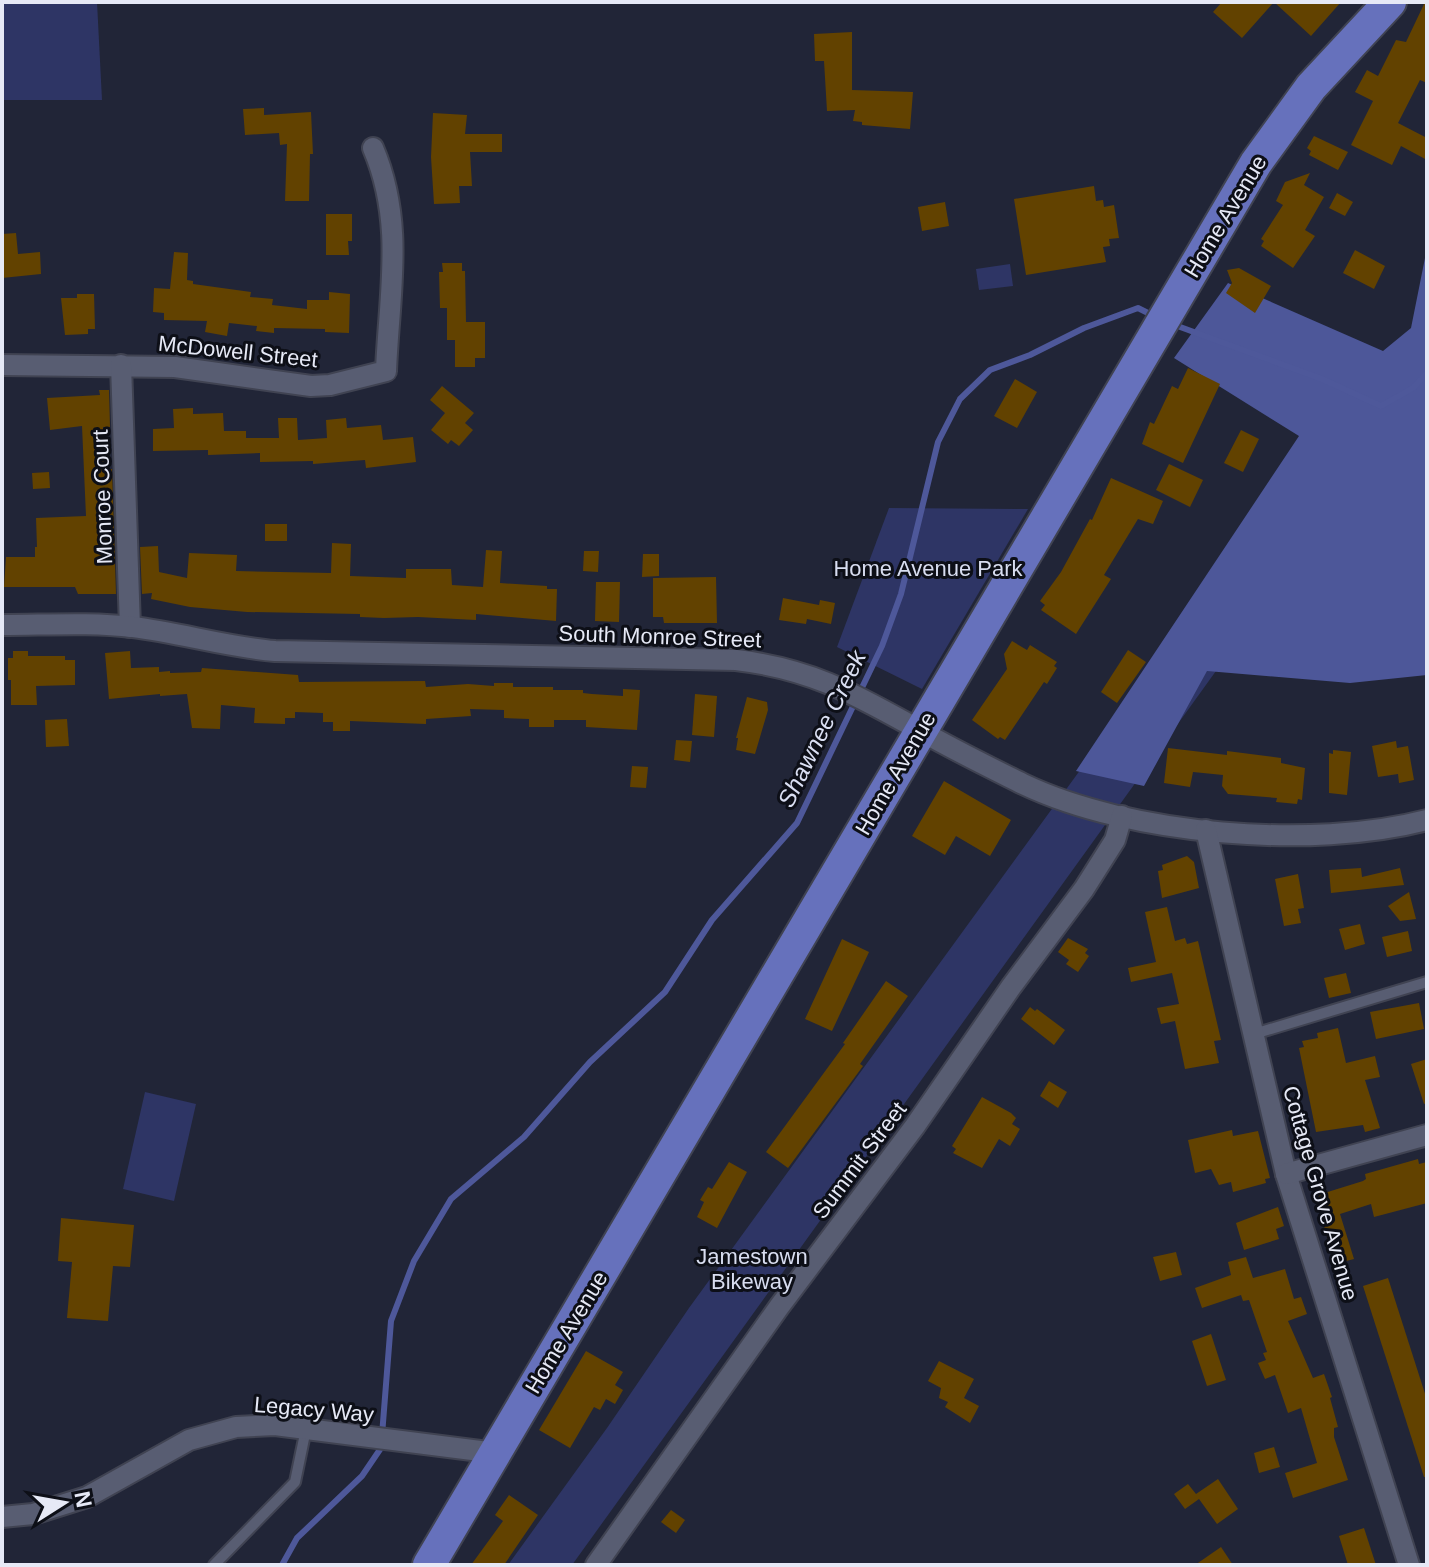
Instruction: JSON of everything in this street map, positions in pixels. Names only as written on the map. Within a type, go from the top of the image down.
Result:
[{"type":"main road","name":"Home Avenue","points":[[429,1565],[1276,133],[1330,64],[1390,2]]},
{"type":"street","name":"McDowell Street","points":[[2,365],[175,367],[300,385],[330,385],[386,371],[390,332],[392,216],[385,180],[373,148]]},
{"type":"street","name":"Monroe Court","points":[[121,365],[130,627]]},
{"type":"street","name":"South Monroe Street","points":[[2,625],[130,627],[170,632],[218,644],[275,651],[736,660],[800,672],[839,686],[920,731],[1046,794],[1122,816],[1206,830],[1294,836],[1331,835],[1427,820]]},
{"type":"street","name":"Summit Street","points":[[596,1565],[779,1307],[915,1126],[1019,976],[1084,889],[1115,840],[1122,816]]},
{"type":"street","name":"Cottage Grove Avenue","points":[[1206,830],[1286,1174],[1409,1565]]},
{"type":"street","points":[[1286,1174],[1427,1135]]},
{"type":"street","name":"Legacy Way","points":[[2,1517],[33,1514],[87,1497],[189,1440],[236,1427],[275,1425],[496,1453]]},
{"type":"lane","points":[[1254,1034],[1427,982]]},
{"type":"lane","points":[[214,1565],[295,1482],[306,1429]]},
{"type":"green space","points":[[2,2],[97,2],[102,100],[2,100]]},
{"type":"green space","points":[[1010,264],[1013,286],[979,290],[976,269]]},
{"type":"green space","name":"Home Avenue Park","points":[[889,508],[1028,509],[922,689],[837,647]]},
{"type":"green space","name":"Jamestown Bikeway","points":[[1252,621],[572,1565],[508,1565],[689,1308],[1110,729]]},
{"type":"green space","points":[[145,1092],[196,1104],[174,1201],[123,1189]]},
{"type":"shaded area","points":[[1427,248],[1427,675],[1350,683],[1207,671],[1144,786],[1076,771],[1299,436],[1174,358],[1228,283],[1383,351],[1411,328]]},
{"type":"building","points":[[1222,2],[1274,2],[1242,38],[1213,12]]},
{"type":"building","points":[[1274,2],[1341,2],[1311,36]]},
{"type":"building","points":[[1425,2],[1427,83],[1420,80],[1398,123],[1427,138],[1427,160],[1401,146],[1392,165],[1351,145],[1373,101],[1355,92],[1367,70],[1378,76],[1396,40],[1406,42]]},
{"type":"building","points":[[852,32],[852,90],[913,92],[910,129],[862,125],[862,122],[853,121],[855,110],[827,111],[824,61],[815,61],[814,34]]},
{"type":"building","points":[[264,108],[264,115],[311,112],[313,154],[310,154],[309,201],[285,201],[287,144],[280,145],[279,133],[245,135],[243,109]]},
{"type":"building","points":[[433,113],[467,115],[465,134],[502,134],[502,152],[470,152],[472,186],[459,186],[460,203],[434,204],[431,157]]},
{"type":"building","points":[[1314,136],[1348,152],[1338,170],[1309,155],[1311,151],[1307,148]]},
{"type":"building","points":[[1310,173],[1304,185],[1324,197],[1305,230],[1315,236],[1293,268],[1261,246],[1264,241],[1261,239],[1283,205],[1276,201],[1285,182]]},
{"type":"building","points":[[1094,186],[1096,201],[1103,200],[1104,207],[1114,205],[1119,238],[1109,239],[1110,246],[1103,247],[1106,262],[1026,275],[1014,199]]},
{"type":"building","points":[[1337,193],[1353,202],[1345,216],[1329,208]]},
{"type":"building","points":[[945,202],[949,226],[922,231],[918,207]]},
{"type":"building","points":[[326,214],[352,214],[349,255],[326,255]]},
{"type":"building","points":[[16,233],[18,254],[40,252],[41,274],[2,278],[2,234]]},
{"type":"building","points":[[1355,250],[1385,266],[1374,289],[1343,273]]},
{"type":"building","points":[[174,252],[188,253],[187,280],[193,281],[193,284],[251,292],[250,297],[273,299],[272,305],[307,309],[307,300],[329,300],[329,292],[350,294],[349,333],[274,328],[274,333],[256,331],[257,326],[229,323],[227,336],[205,332],[207,321],[164,320],[164,313],[153,312],[154,288],[170,289]]},
{"type":"building","points":[[442,263],[462,263],[462,271],[465,271],[466,322],[485,322],[485,358],[475,358],[475,367],[455,367],[455,340],[447,340],[447,308],[440,308],[439,272],[443,272]]},
{"type":"building","points":[[1239,268],[1271,286],[1255,313],[1226,293],[1232,283],[1227,270]]},
{"type":"building","points":[[77,294],[94,294],[95,329],[88,329],[88,334],[65,335],[61,298],[77,298]]},
{"type":"building","points":[[1188,368],[1220,384],[1183,463],[1142,444],[1150,422],[1154,424],[1172,386],[1178,389]]},
{"type":"building","points":[[1015,379],[1037,392],[1017,428],[994,416]]},
{"type":"building","points":[[442,386],[474,413],[465,423],[473,430],[459,446],[451,440],[448,444],[431,430],[445,413],[430,400]]},
{"type":"building","points":[[99,390],[109,390],[110,427],[103,427],[104,469],[112,469],[116,594],[78,594],[75,587],[4,587],[6,557],[35,557],[36,518],[86,516],[82,426],[50,430],[47,398],[100,395]]},
{"type":"building","points":[[193,408],[193,414],[223,413],[224,431],[246,431],[246,438],[279,438],[278,418],[297,418],[298,440],[327,438],[326,420],[346,418],[347,428],[381,425],[383,440],[413,437],[416,462],[366,468],[365,460],[313,464],[313,461],[260,462],[260,453],[208,455],[208,450],[153,451],[153,429],[174,428],[173,409]]},
{"type":"building","points":[[1241,430],[1259,439],[1243,472],[1224,463]]},
{"type":"building","points":[[1169,464],[1203,480],[1190,507],[1156,490]]},
{"type":"building","points":[[49,472],[50,488],[33,489],[32,473]]},
{"type":"building","points":[[1111,478],[1163,501],[1153,524],[1138,519],[1104,575],[1111,579],[1076,634],[1041,610],[1045,605],[1040,601],[1092,520]]},
{"type":"building","points":[[265,524],[287,524],[287,541],[265,541]]},
{"type":"building","points":[[332,543],[351,544],[350,576],[406,578],[406,569],[451,569],[452,585],[483,587],[486,550],[502,551],[500,583],[557,589],[556,621],[476,614],[476,620],[247,612],[190,607],[151,599],[152,593],[142,594],[140,547],[158,546],[159,572],[187,578],[189,553],[237,555],[236,571],[331,573]]},
{"type":"building","points":[[584,551],[599,551],[598,572],[583,571]]},
{"type":"building","points":[[643,554],[659,554],[659,576],[642,577]]},
{"type":"building","points":[[716,577],[717,623],[664,623],[663,617],[653,617],[653,578]]},
{"type":"building","points":[[596,582],[620,582],[619,622],[595,621]]},
{"type":"building","points":[[783,598],[819,605],[820,600],[835,603],[831,624],[807,619],[806,624],[779,620]]},
{"type":"building","points":[[1012,641],[1027,650],[1030,645],[1057,662],[1054,666],[1057,668],[1005,740],[998,739],[972,720],[1007,669],[1004,654]]},
{"type":"building","points":[[1128,650],[1146,662],[1117,703],[1101,692]]},
{"type":"building","points":[[13,651],[28,651],[28,656],[65,656],[65,660],[75,660],[75,685],[36,686],[37,705],[11,705],[8,658],[13,658]]},
{"type":"building","points":[[130,651],[131,668],[159,667],[159,672],[170,673],[201,672],[202,668],[298,675],[299,682],[425,681],[426,687],[513,683],[513,687],[553,687],[553,690],[583,690],[583,693],[623,696],[623,689],[640,690],[637,730],[586,727],[586,720],[554,720],[554,727],[529,727],[529,719],[504,718],[504,710],[470,709],[471,716],[426,719],[426,724],[350,721],[350,731],[333,731],[333,722],[323,722],[323,713],[295,712],[295,718],[285,718],[285,724],[254,723],[255,708],[221,705],[220,729],[192,728],[187,694],[109,699],[105,653]]},
{"type":"building","points":[[695,694],[717,696],[714,737],[692,735]]},
{"type":"building","points":[[747,697],[767,702],[768,710],[755,754],[736,750],[736,738]]},
{"type":"building","points":[[67,719],[69,746],[46,747],[45,720]]},
{"type":"building","points":[[676,740],[692,741],[690,762],[674,760]]},
{"type":"building","points":[[1396,741],[1397,748],[1408,746],[1414,780],[1399,783],[1398,774],[1378,777],[1372,746]]},
{"type":"building","points":[[1168,748],[1281,758],[1281,763],[1305,768],[1302,800],[1298,799],[1297,804],[1276,802],[1277,798],[1228,794],[1222,786],[1223,775],[1193,772],[1190,787],[1164,783]]},
{"type":"building","points":[[1333,750],[1351,752],[1347,795],[1329,793],[1329,753],[1333,754]]},
{"type":"building","points":[[632,766],[648,767],[646,788],[630,787]]},
{"type":"building","points":[[944,781],[1011,820],[990,856],[956,836],[945,855],[912,836]]},
{"type":"building","points":[[1187,856],[1194,862],[1199,888],[1162,898],[1158,871],[1163,870],[1162,865]]},
{"type":"building","points":[[1361,868],[1362,877],[1400,868],[1404,885],[1331,893],[1329,870]]},
{"type":"building","points":[[1298,874],[1304,908],[1298,909],[1301,923],[1284,926],[1275,879]]},
{"type":"building","points":[[1409,892],[1416,919],[1400,921],[1388,906]]},
{"type":"building","points":[[1167,907],[1175,941],[1185,938],[1187,944],[1198,941],[1221,1040],[1214,1041],[1219,1063],[1185,1069],[1175,1021],[1161,1024],[1157,1008],[1179,1004],[1172,973],[1131,982],[1128,968],[1156,962],[1145,912]]},
{"type":"building","points":[[1360,924],[1365,944],[1345,950],[1339,929]]},
{"type":"building","points":[[1408,931],[1412,951],[1387,957],[1382,937]]},
{"type":"building","points":[[1068,938],[1088,949],[1085,953],[1089,956],[1078,972],[1066,964],[1069,960],[1058,952]]},
{"type":"building","points":[[842,939],[869,952],[832,1031],[805,1019]]},
{"type":"building","points":[[1346,973],[1351,993],[1329,998],[1324,978]]},
{"type":"building","points":[[886,981],[908,996],[860,1064],[863,1066],[788,1168],[766,1152],[845,1044]]},
{"type":"building","points":[[1419,1003],[1424,1029],[1376,1039],[1370,1012]]},
{"type":"building","points":[[1030,1007],[1065,1030],[1054,1045],[1021,1019]]},
{"type":"building","points":[[1338,1028],[1346,1063],[1375,1056],[1380,1077],[1365,1080],[1380,1128],[1365,1132],[1363,1125],[1316,1132],[1299,1048],[1304,1047],[1302,1041],[1318,1038],[1317,1033]]},
{"type":"building","points":[[1427,1059],[1427,1103],[1424,1104],[1411,1064]]},
{"type":"building","points":[[1049,1081],[1067,1092],[1058,1108],[1040,1096]]},
{"type":"building","points":[[982,1097],[1011,1113],[1016,1118],[1012,1124],[1020,1129],[1010,1146],[999,1139],[982,1168],[953,1153],[956,1149],[952,1146]]},
{"type":"building","points":[[1232,1130],[1233,1136],[1258,1131],[1270,1178],[1265,1179],[1266,1183],[1233,1192],[1231,1182],[1219,1185],[1211,1169],[1195,1173],[1188,1140]]},
{"type":"building","points":[[1418,1159],[1419,1164],[1427,1162],[1427,1203],[1374,1217],[1371,1204],[1340,1214],[1354,1259],[1335,1264],[1318,1195],[1363,1181],[1365,1174]]},
{"type":"building","points":[[729,1162],[747,1172],[717,1228],[697,1217],[704,1202],[700,1200],[708,1187],[712,1189]]},
{"type":"building","points":[[1278,1207],[1284,1226],[1276,1229],[1279,1239],[1244,1250],[1236,1223]]},
{"type":"building","points":[[61,1218],[134,1225],[130,1267],[113,1266],[108,1321],[67,1318],[72,1262],[58,1261]]},
{"type":"building","points":[[1176,1252],[1182,1275],[1160,1281],[1153,1257]]},
{"type":"building","points":[[1246,1257],[1253,1278],[1285,1269],[1294,1299],[1301,1297],[1307,1314],[1288,1321],[1313,1378],[1324,1374],[1338,1427],[1334,1428],[1334,1437],[1348,1480],[1293,1498],[1285,1473],[1317,1463],[1301,1408],[1288,1413],[1275,1375],[1265,1379],[1258,1363],[1266,1360],[1263,1353],[1267,1352],[1249,1300],[1243,1301],[1241,1295],[1202,1308],[1195,1288],[1231,1275],[1228,1262]]},
{"type":"building","points":[[1388,1278],[1427,1400],[1427,1477],[1424,1477],[1363,1286]]},
{"type":"building","points":[[1211,1334],[1226,1380],[1207,1386],[1192,1341]]},
{"type":"building","points":[[586,1351],[623,1372],[615,1385],[623,1390],[615,1404],[606,1399],[600,1410],[594,1407],[570,1448],[539,1430]]},
{"type":"building","points":[[939,1361],[974,1379],[964,1398],[979,1406],[970,1423],[945,1407],[948,1402],[939,1398],[941,1388],[928,1381]]},
{"type":"building","points":[[1274,1447],[1280,1467],[1259,1473],[1254,1453]]},
{"type":"building","points":[[1218,1479],[1238,1509],[1217,1524],[1199,1499],[1185,1509],[1174,1494],[1188,1484],[1196,1494]]},
{"type":"building","points":[[509,1495],[538,1515],[504,1565],[471,1565],[503,1521],[495,1515]]},
{"type":"building","points":[[671,1510],[685,1520],[676,1533],[661,1522]]},
{"type":"building","points":[[1364,1528],[1376,1565],[1348,1565],[1339,1536]]},
{"type":"building","points":[[1221,1547],[1233,1565],[1195,1565]]},
{"type":"waterway","name":"Shawnee Creek","points":[[282,1565],[297,1538],[362,1476],[381,1448],[391,1321],[414,1261],[451,1199],[524,1137],[590,1062],[665,992],[712,920],[797,823],[882,646],[901,594],[938,442],[960,399],[990,370],[1030,355],[1084,328],[1138,308],[1154,316]]},
{"type":"waterway","name":"Shawnee Creek","points":[[1172,324],[1322,379],[1381,406],[1413,388],[1427,373]]}]
